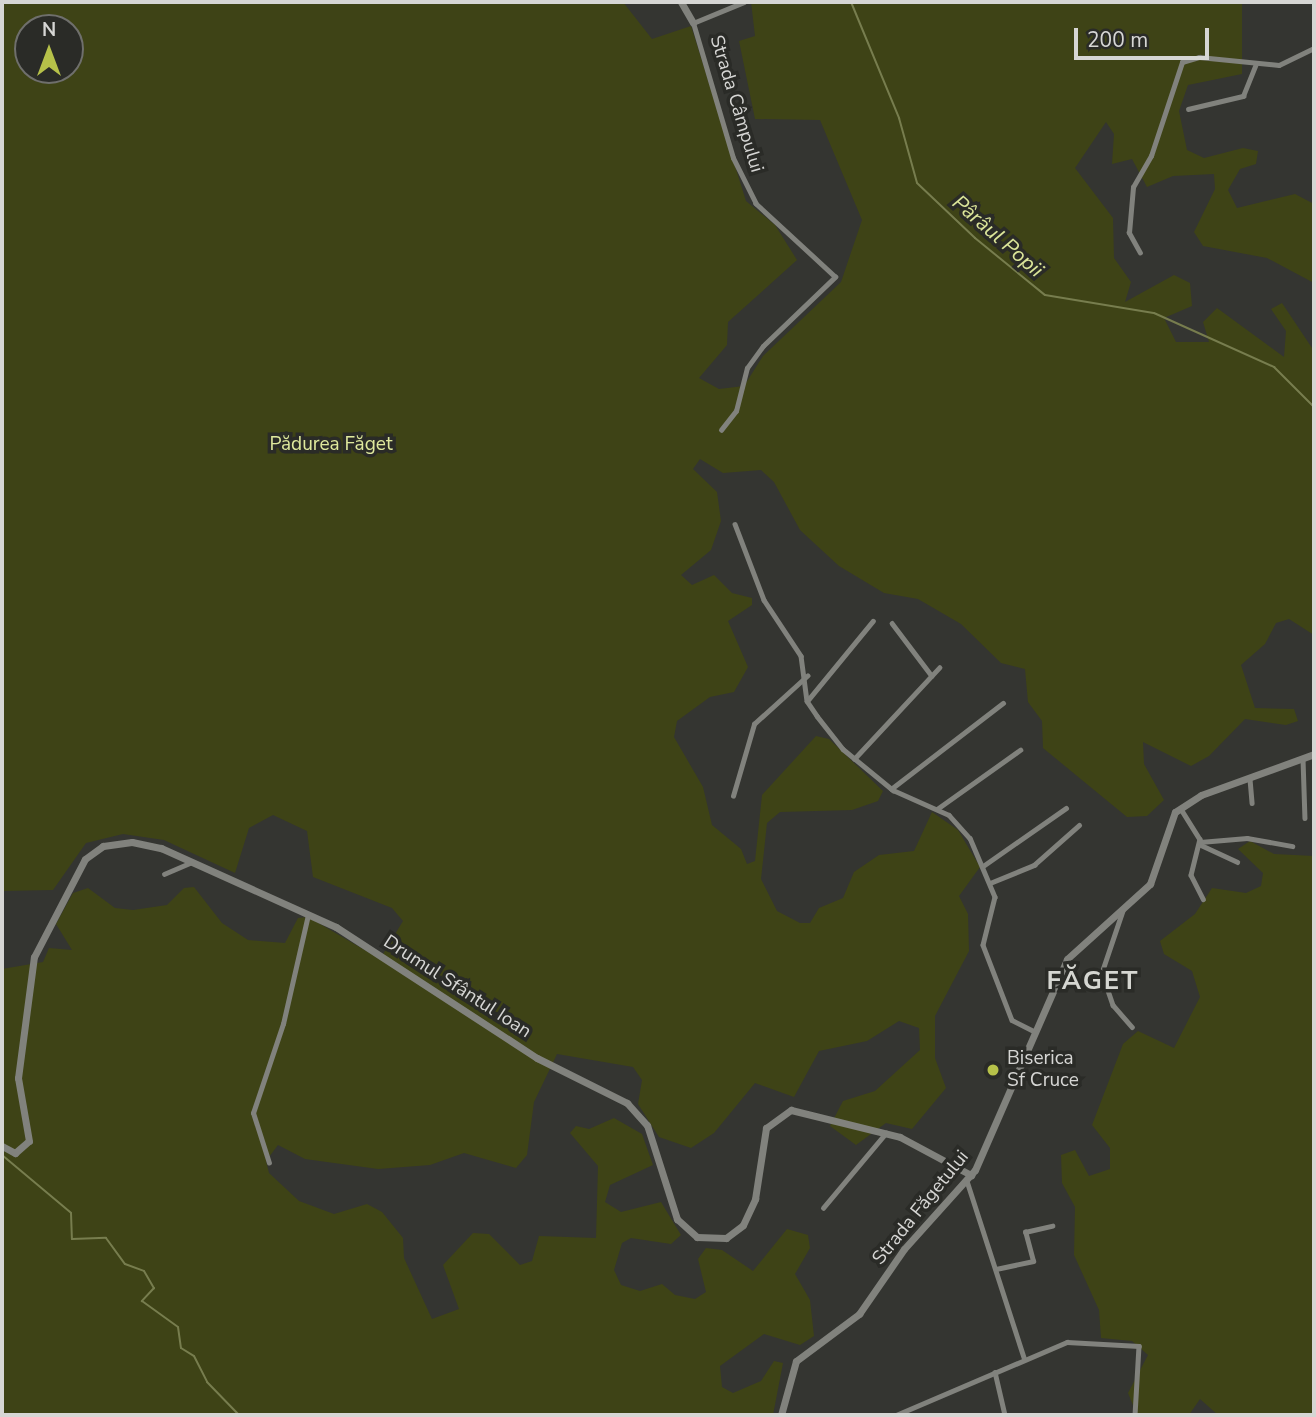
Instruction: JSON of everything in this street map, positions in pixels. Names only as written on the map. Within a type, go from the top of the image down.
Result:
[{"type":"main road","name":"Strada Câmpului","points":[[681,2],[693,23]]},
{"type":"main road","points":[[1180,808],[1314,754]]},
{"type":"main road","name":"Strada Făgetului","points":[[781,1415],[796,1361],[859,1314],[904,1249],[969,1178],[1073,950],[1150,884],[1180,808]]},
{"type":"main road","name":"Drumul Sfântul Ioan","points":[[2,1146],[15,1153],[29,1141],[18,1078],[29,974],[82,864],[97,849],[124,842],[154,845],[308,915],[537,1058],[630,1106],[650,1131],[677,1219],[697,1237],[726,1238],[745,1222],[766,1128],[780,1114],[806,1110],[886,1133],[969,1178]]},
{"type":"street","points":[[693,23],[744,2]]},
{"type":"street","name":"Strada Câmpului","points":[[693,23],[747,190],[767,217],[835,273],[752,360],[736,411],[721,430]]},
{"type":"street","points":[[1140,253],[1129,233],[1133,187],[1172,103],[1179,66],[1199,57],[1256,64],[1287,63],[1314,48]]},
{"type":"street","points":[[1188,109],[1243,96],[1256,64]]},
{"type":"street","points":[[735,524],[764,600],[807,676],[807,701],[854,759],[891,789],[937,809],[959,823],[990,883],[995,912],[983,945],[1012,1020],[1034,1031]]},
{"type":"street","points":[[807,701],[873,621]]},
{"type":"street","points":[[892,623],[932,676]]},
{"type":"street","points":[[854,759],[939,668]]},
{"type":"street","points":[[733,796],[754,724],[807,676]]},
{"type":"street","points":[[891,789],[1003,703]]},
{"type":"street","points":[[937,809],[1020,750]]},
{"type":"street","points":[[1303,759],[1305,818]]},
{"type":"street","points":[[1250,779],[1252,803]]},
{"type":"street","points":[[983,866],[1066,808]]},
{"type":"street","points":[[1180,808],[1200,844],[1237,862]]},
{"type":"street","points":[[990,883],[1034,865],[1079,825]]},
{"type":"street","points":[[1200,844],[1247,838],[1292,846]]},
{"type":"street","points":[[1200,844],[1191,875],[1203,899]]},
{"type":"street","points":[[164,874],[192,862]]},
{"type":"street","points":[[1124,908],[1102,973],[1113,1005],[1132,1027]]},
{"type":"street","points":[[269,1163],[257,1142],[253,1113],[283,1024],[308,915]]},
{"type":"street","points":[[823,1208],[886,1133]]},
{"type":"street","points":[[969,1178],[1024,1357]]},
{"type":"street","points":[[996,1269],[1033,1261],[1025,1232],[1052,1226]]},
{"type":"street","points":[[896,1415],[1060,1342],[1139,1346],[1135,1415]]},
{"type":"street","points":[[995,1372],[1006,1415]]},
{"type":"green space","name":"Pădurea Făget","points":[[2,2],[623,2],[652,39],[691,26],[746,201],[775,225],[797,260],[728,322],[727,345],[699,378],[719,389],[744,386],[763,356],[841,282],[862,220],[820,120],[755,119],[739,41],[755,36],[751,2],[1242,2],[1242,74],[1188,85],[1179,111],[1187,150],[1204,158],[1243,148],[1258,151],[1256,164],[1240,169],[1228,190],[1237,208],[1295,194],[1314,204],[1314,283],[1267,258],[1203,246],[1194,232],[1215,189],[1214,174],[1173,176],[1147,187],[1132,159],[1112,164],[1114,134],[1106,122],[1075,168],[1113,218],[1114,258],[1131,282],[1125,302],[1174,275],[1190,283],[1192,306],[1164,318],[1176,342],[1209,342],[1203,322],[1217,308],[1284,357],[1286,331],[1271,309],[1282,303],[1314,351],[1314,635],[1289,619],[1276,623],[1265,644],[1241,665],[1255,708],[1294,709],[1298,721],[1286,725],[1245,719],[1209,756],[1191,766],[1143,742],[1144,764],[1164,800],[1147,816],[1127,817],[1043,748],[1042,721],[1028,702],[1025,669],[1001,663],[961,624],[918,599],[884,593],[839,566],[800,530],[774,482],[761,470],[723,473],[700,459],[693,469],[717,492],[721,521],[711,550],[681,575],[692,585],[714,575],[732,593],[752,598],[752,605],[728,621],[748,667],[734,692],[710,697],[677,721],[674,737],[703,787],[712,825],[741,849],[747,864],[755,861],[762,795],[816,736],[829,739],[883,791],[878,801],[852,810],[780,812],[767,823],[761,879],[777,911],[800,923],[810,923],[819,908],[843,898],[854,872],[879,855],[914,851],[932,812],[958,830],[980,867],[959,896],[968,914],[969,951],[935,1016],[935,1058],[946,1088],[912,1129],[886,1123],[856,1145],[830,1126],[843,1101],[875,1091],[920,1050],[919,1028],[899,1021],[867,1041],[819,1051],[794,1097],[755,1083],[714,1133],[691,1148],[659,1137],[638,1104],[642,1080],[633,1067],[557,1054],[534,1102],[527,1155],[516,1168],[464,1153],[430,1165],[378,1169],[305,1159],[278,1145],[266,1161],[269,1173],[299,1201],[334,1214],[367,1204],[382,1212],[403,1238],[404,1258],[432,1319],[459,1309],[443,1265],[473,1233],[489,1234],[520,1265],[532,1261],[539,1236],[596,1238],[598,1166],[570,1133],[576,1126],[589,1129],[614,1118],[642,1134],[653,1165],[610,1185],[605,1202],[621,1212],[661,1202],[681,1235],[671,1244],[631,1238],[622,1243],[614,1270],[621,1285],[640,1291],[662,1284],[675,1295],[695,1299],[706,1292],[698,1259],[706,1248],[722,1250],[753,1271],[787,1229],[808,1235],[810,1248],[795,1274],[810,1300],[814,1336],[800,1345],[764,1334],[720,1366],[722,1387],[733,1393],[761,1381],[774,1361],[783,1363],[773,1415],[2,1415],[2,969],[43,962],[49,948],[72,950],[56,924],[73,893],[88,888],[115,908],[133,910],[167,905],[184,888],[194,887],[222,923],[248,940],[285,943],[298,918],[308,917],[380,959],[403,921],[392,908],[313,877],[307,831],[273,815],[249,828],[235,873],[164,840],[123,834],[86,843],[53,890],[2,891]]},
{"type":"green space","points":[[1250,841],[1274,854],[1314,856],[1314,1415],[1218,1415],[1200,1399],[1189,1415],[1137,1415],[1128,1393],[1148,1355],[1132,1341],[1101,1338],[1099,1310],[1074,1255],[1075,1207],[1062,1183],[1061,1155],[1075,1150],[1089,1176],[1110,1169],[1110,1148],[1092,1125],[1123,1044],[1138,1031],[1174,1048],[1200,997],[1192,971],[1164,954],[1160,941],[1195,914],[1212,888],[1246,893],[1261,886],[1263,873],[1238,849]]},
{"type":"waterway","name":"Pârâul Popii","points":[[851,2],[899,118],[917,183],[975,238],[1045,295],[1154,313],[1274,367],[1314,407]]},
{"type":"waterway","points":[[2,1155],[71,1213],[72,1239],[106,1238],[125,1264],[144,1271],[154,1288],[142,1301],[178,1327],[181,1348],[194,1356],[207,1382],[239,1415]]},
{"type":"place","name":"Biserica Sf Cruce","points":[[993,1070]]},
{"type":"district","name":"FĂGET","points":[[1093,981]]}]
